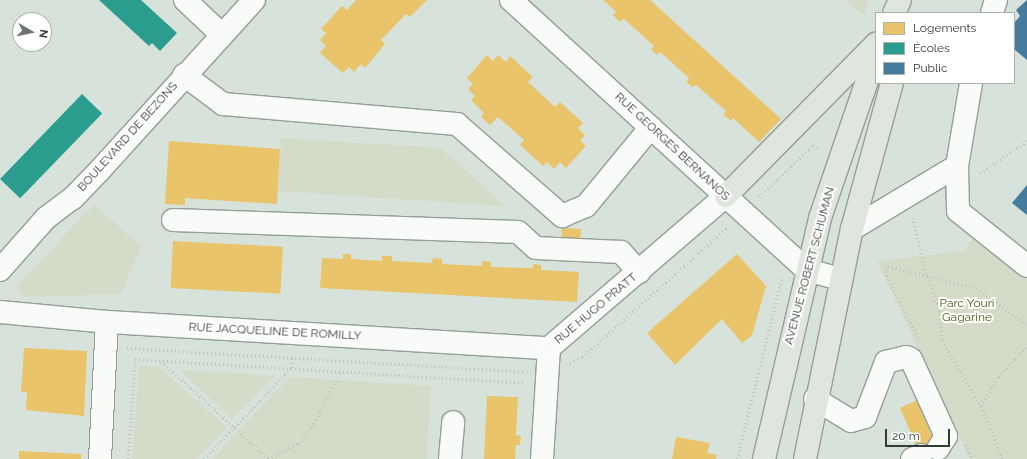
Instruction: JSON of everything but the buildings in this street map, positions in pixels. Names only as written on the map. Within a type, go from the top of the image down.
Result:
[{"type":"main road","points":[[894,12],[900,0]]},
{"type":"main road","points":[[910,12],[913,0]]},
{"type":"main road","points":[[726,196],[875,45]]},
{"type":"main road","name":"AVENUE ROBERT SCHUMAN","points":[[764,459],[820,218],[875,57]]},
{"type":"main road","points":[[805,459],[815,399],[852,229],[892,84]]},
{"type":"street","points":[[185,0],[222,35]]},
{"type":"street","name":"BOULEVARD DE BEZONS","points":[[0,270],[46,218],[73,198],[100,170],[254,0]]},
{"type":"street","name":"RUE GEORGES BERNANOS","points":[[511,0],[743,213],[808,270],[841,279]]},
{"type":"street","points":[[992,12],[996,0]]},
{"type":"street","points":[[184,76],[223,104],[457,124],[562,216],[586,206],[651,127]]},
{"type":"street","points":[[971,84],[957,166],[958,211],[1027,266]]},
{"type":"street","points":[[852,229],[908,198],[957,166]]},
{"type":"street","name":"RUE HUGO PRATT","points":[[542,459],[539,347],[639,272],[726,196]]},
{"type":"street","points":[[173,220],[518,232],[536,248],[621,252],[639,272]]},
{"type":"street","name":"RUE JACQUELINE DE ROMILLY","points":[[0,312],[107,322],[539,347]]},
{"type":"street","points":[[100,459],[107,322]]},
{"type":"street","points":[[815,399],[851,421],[865,417],[886,362],[906,357],[911,359],[946,436],[924,454]]},
{"type":"street","points":[[450,459],[453,422]]},
{"type":"path","points":[[958,188],[1027,141]]},
{"type":"path","points":[[128,459],[135,359],[341,371],[540,377],[582,357],[743,213],[813,145],[824,149]]},
{"type":"path","points":[[908,198],[926,273],[940,311],[942,341],[981,406],[1002,459]]},
{"type":"path","points":[[737,459],[788,253]]},
{"type":"path","points":[[926,273],[977,288],[1027,325]]},
{"type":"path","points":[[204,459],[291,368],[293,333]]},
{"type":"path","points":[[981,406],[998,377],[1027,346]]},
{"type":"path","points":[[539,347],[540,377]]},
{"type":"path","points":[[121,348],[292,358],[540,377]]},
{"type":"path","points":[[160,360],[268,459],[298,444],[314,424],[341,371]]},
{"type":"green space","points":[[845,0],[868,0],[864,15]]},
{"type":"green space","points":[[281,138],[441,148],[505,206],[278,191]]},
{"type":"green space","points":[[94,204],[141,246],[121,294],[24,297],[17,286]]},
{"type":"green space","name":"Parc Youri Gagarine","points":[[973,237],[1027,278],[1027,459],[970,459],[877,261],[965,251]]},
{"type":"green space","points":[[139,366],[159,367],[227,427],[196,459],[132,459]]},
{"type":"green space","points":[[180,370],[275,376],[232,419]]},
{"type":"green space","points":[[289,377],[431,386],[426,459],[212,459]]}]
